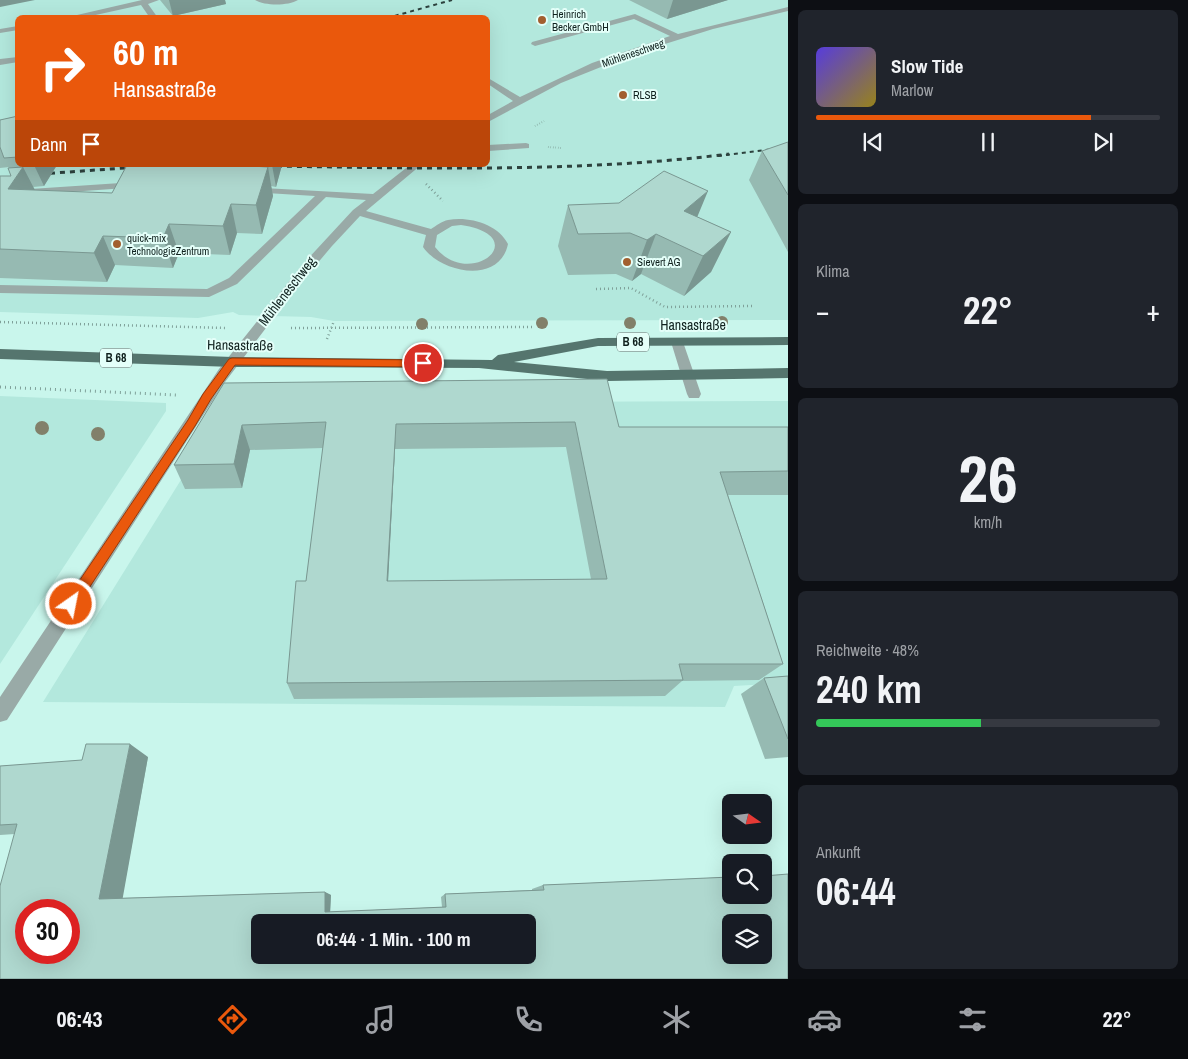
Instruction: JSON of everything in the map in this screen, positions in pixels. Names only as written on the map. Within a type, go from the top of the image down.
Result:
[{"type":"main road","name":"Hansastraße","points":[[479,363],[598,342],[788,341]]},
{"type":"main road","name":"Hansastraße","points":[[0,354],[232,362],[479,363],[607,376],[788,374]]},
{"type":"street","points":[[82,15],[155,0]]},
{"type":"street","points":[[259,0],[284,2],[294,0]]},
{"type":"street","points":[[143,2],[152,15]]},
{"type":"street","points":[[760,7],[770,13]]},
{"type":"street","name":"Mühleneschweg","points":[[490,118],[518,100],[604,62],[678,37],[788,9]]},
{"type":"street","points":[[535,44],[635,16],[678,37]]},
{"type":"street","points":[[0,31],[15,28]]},
{"type":"street","points":[[0,62],[15,60]]},
{"type":"street","points":[[490,81],[518,100]]},
{"type":"street","points":[[490,148],[526,146]]},
{"type":"street","name":"Mühleneschweg","points":[[0,713],[198,413],[207,396],[232,362],[316,255],[357,212],[412,168]]},
{"type":"street","points":[[0,194],[144,184]]},
{"type":"street","points":[[239,188],[375,196]]},
{"type":"street","points":[[0,289],[209,293],[233,281],[324,194]]},
{"type":"street","points":[[357,212],[432,233],[450,223],[473,222],[488,228],[499,237],[501,244],[500,252],[486,264],[475,266],[451,264],[441,260],[429,247],[432,233]]},
{"type":"street","points":[[678,342],[694,394]]},
{"type":"path","points":[[412,168],[444,202]]},
{"type":"path","points":[[596,288],[631,288],[664,307],[752,306]]},
{"type":"path","points":[[0,322],[193,328],[540,327]]},
{"type":"path","points":[[0,387],[207,396]]},
{"type":"shaded area","points":[[0,0],[788,0],[788,320],[334,321],[311,317],[239,315],[233,312],[198,318],[0,312]]},
{"type":"shaded area","points":[[0,396],[166,403],[166,411],[0,664]]},
{"type":"shaded area","points":[[788,401],[788,683],[734,686],[725,707],[43,702],[225,409],[237,403]]},
{"type":"building","points":[[15,117],[15,157],[4,158],[0,147],[0,120]]},
{"type":"building","points":[[788,142],[788,195],[762,151]]},
{"type":"building","points":[[23,167],[8,189],[112,193],[126,167],[268,167],[256,205],[231,204],[223,226],[169,224],[163,238],[103,236],[94,253],[0,249],[0,176],[11,176],[8,168]]},
{"type":"building","points":[[664,171],[708,191],[684,211],[731,232],[703,256],[656,234],[647,240],[630,233],[578,234],[568,205],[619,203]]},
{"type":"building","points":[[607,379],[619,427],[788,427],[788,471],[720,472],[783,664],[679,664],[683,680],[287,683],[296,581],[306,581],[326,422],[242,425],[234,464],[174,465],[224,383]],"holes":[[[575,422],[607,579],[387,581],[396,424]]]},
{"type":"building","points":[[788,676],[788,739],[764,678]]},
{"type":"building","points":[[86,744],[130,744],[99,899],[325,892],[325,912],[446,907],[445,894],[544,890],[543,885],[722,877],[722,904],[772,904],[772,875],[788,874],[788,979],[0,979],[0,886],[17,824],[0,825],[0,766],[82,760]]},
{"type":"railway","points":[[398,15],[452,0]]},
{"type":"railway","points":[[718,156],[788,147]]},
{"type":"railway","points":[[354,167],[557,167],[672,160],[729,154]]},
{"type":"railway","points":[[40,174],[139,167]]},
{"type":"place","name":"Heinrich Becker GmbH","points":[[542,20]]},
{"type":"place","name":"RLSB","points":[[623,95]]},
{"type":"place","name":"quick-mix TechnologieZentrum","points":[[117,244]]},
{"type":"place","name":"Sievert AG","points":[[627,262]]},
{"type":"route","points":[[71,604],[198,413],[207,396],[232,362],[423,363]]}]
